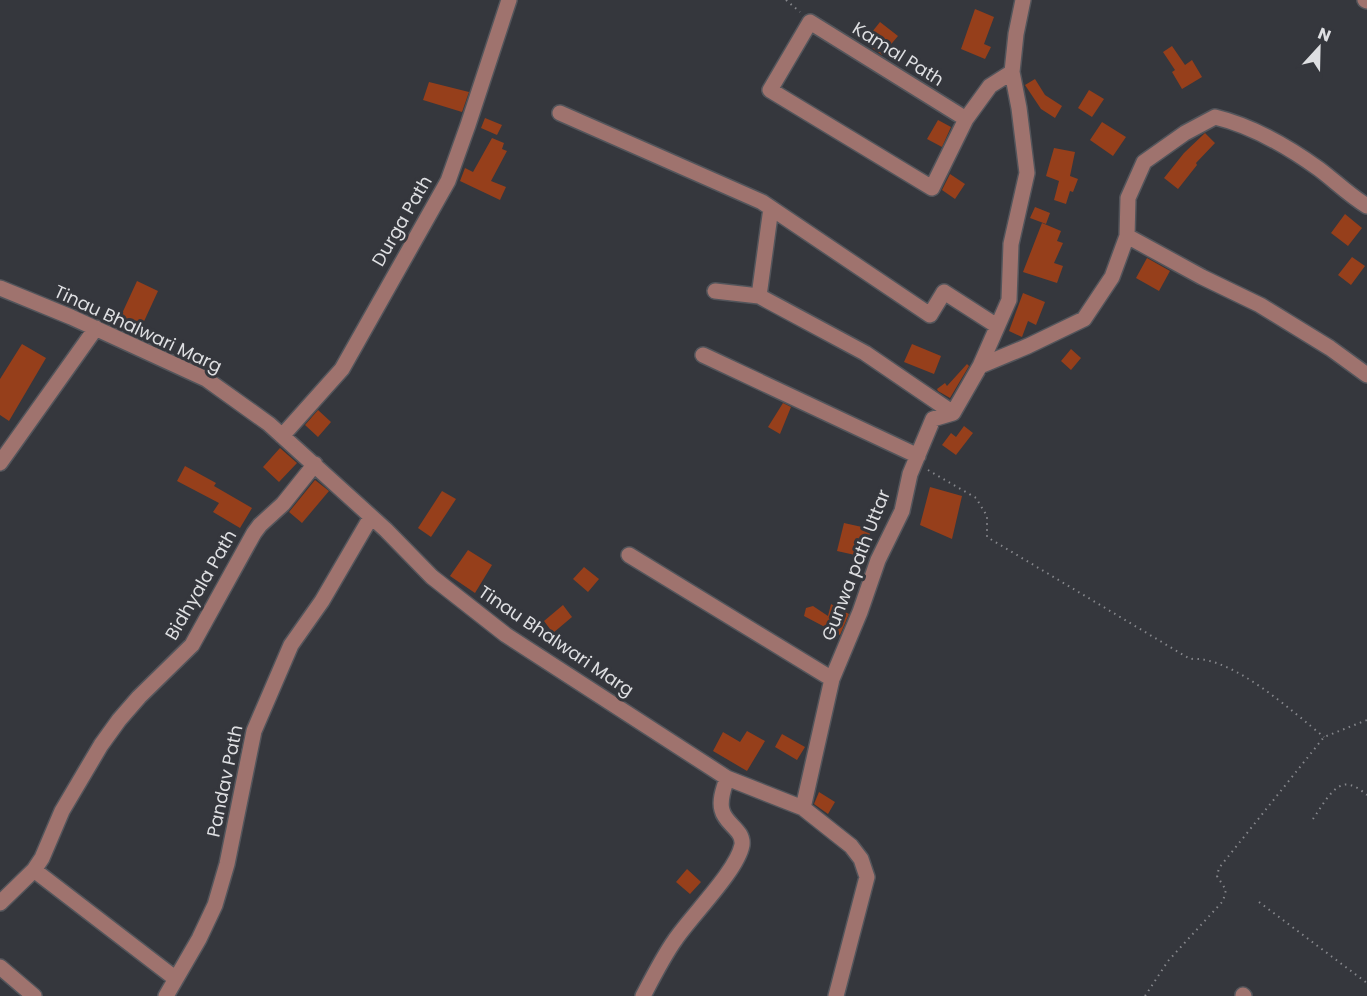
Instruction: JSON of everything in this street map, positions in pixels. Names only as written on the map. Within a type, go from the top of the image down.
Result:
[{"type":"street","name":"Durga Path","points":[[282,436],[342,369],[448,180],[509,0]]},
{"type":"street","name":"Gunwa path Uttar","points":[[803,808],[832,679],[860,612],[878,560],[902,511],[910,474],[916,459],[933,419],[953,413],[980,366],[1009,300],[1011,244],[1027,173],[1012,72],[1023,0]]},
{"type":"street","points":[[810,22],[770,90],[932,188],[966,119],[990,86],[1012,72]]},
{"type":"street","name":"Kamal Path","points":[[810,22],[966,119]]},
{"type":"street","points":[[560,113],[762,202],[930,315],[944,292],[997,326]]},
{"type":"street","points":[[980,366],[1084,319],[1112,277],[1127,236],[1128,198],[1144,162],[1185,133],[1215,117],[1240,123],[1274,140],[1320,170],[1350,196],[1367,206]]},
{"type":"street","points":[[759,296],[771,208]]},
{"type":"street","points":[[1127,236],[1202,277],[1260,305],[1330,348],[1367,375]]},
{"type":"street","name":"Tinau Bhalwari Marg","points":[[0,288],[96,328],[206,379],[315,464],[432,577],[507,635],[727,778],[803,808],[851,846],[861,859],[867,877],[836,996]]},
{"type":"street","points":[[715,291],[759,296],[865,352],[953,413]]},
{"type":"street","points":[[0,463],[6,442],[96,328]]},
{"type":"street","points":[[703,355],[916,459]]},
{"type":"street","name":"Bidhyala Path","points":[[0,903],[34,870],[50,843],[62,811],[101,745],[139,697],[192,645],[254,533],[283,504],[315,464]]},
{"type":"street","name":"Pandav Path","points":[[166,996],[214,905],[224,874],[254,731],[291,645],[322,601],[371,517]]},
{"type":"street","points":[[629,555],[832,679]]},
{"type":"street","points":[[643,996],[675,940],[721,883],[739,854],[742,843],[741,835],[722,810],[721,799],[727,778]]},
{"type":"street","points":[[34,870],[176,979]]},
{"type":"street","points":[[0,967],[34,996]]},
{"type":"path","points":[[786,0],[810,22]]},
{"type":"path","points":[[916,459],[976,498],[987,516],[987,537],[1190,659],[1202,658],[1251,679],[1324,736]]},
{"type":"path","points":[[1145,996],[1168,961],[1225,897],[1226,890],[1217,876],[1218,868],[1324,736],[1367,720]]},
{"type":"path","points":[[1312,819],[1339,786],[1353,785],[1367,795]]},
{"type":"path","points":[[1258,902],[1367,983]]},
{"type":"building","points":[[975,9],[994,17],[984,44],[991,47],[985,59],[961,49]]},
{"type":"building","points":[[880,22],[898,36],[882,55],[864,42]]},
{"type":"building","points":[[1172,46],[1185,65],[1192,60],[1202,77],[1182,89],[1172,72],[1175,70],[1163,52]]},
{"type":"building","points":[[1035,79],[1045,95],[1062,106],[1055,118],[1041,109],[1025,85]]},
{"type":"building","points":[[429,82],[469,92],[462,112],[423,100]]},
{"type":"building","points":[[1089,90],[1104,99],[1092,117],[1078,108]]},
{"type":"building","points":[[485,118],[502,125],[497,135],[481,128]]},
{"type":"building","points":[[938,120],[951,127],[942,147],[927,139]]},
{"type":"building","points":[[1102,122],[1126,137],[1113,156],[1090,140]]},
{"type":"building","points":[[1205,133],[1215,143],[1196,163],[1197,165],[1178,189],[1164,178],[1184,153]]},
{"type":"building","points":[[492,138],[504,143],[502,149],[507,151],[491,181],[506,187],[500,200],[460,181],[465,168],[473,172]]},
{"type":"building","points":[[1054,148],[1075,152],[1070,176],[1078,179],[1073,192],[1070,191],[1066,204],[1054,200],[1059,181],[1046,176]]},
{"type":"building","points":[[950,174],[965,184],[955,199],[942,190]]},
{"type":"building","points":[[1035,207],[1050,213],[1046,224],[1030,218]]},
{"type":"building","points":[[1345,214],[1362,228],[1348,246],[1331,233]]},
{"type":"building","points":[[1042,223],[1061,231],[1057,241],[1063,243],[1054,263],[1063,266],[1057,283],[1023,272]]},
{"type":"building","points":[[1352,257],[1365,266],[1351,285],[1338,275]]},
{"type":"building","points":[[1147,258],[1170,271],[1159,291],[1136,278]]},
{"type":"building","points":[[137,281],[158,291],[140,330],[119,320]]},
{"type":"building","points":[[1023,293],[1045,302],[1036,325],[1028,321],[1022,337],[1009,331]]},
{"type":"building","points":[[22,344],[46,358],[9,421],[0,415],[0,379]]},
{"type":"building","points":[[912,344],[941,356],[934,374],[904,362]]},
{"type":"building","points":[[1071,349],[1081,358],[1071,370],[1061,361]]},
{"type":"building","points":[[967,364],[969,366],[950,398],[938,391],[937,389],[945,383],[947,386]]},
{"type":"building","points":[[783,403],[791,407],[780,434],[768,427]]},
{"type":"building","points":[[318,410],[331,422],[318,437],[305,425]]},
{"type":"building","points":[[964,426],[973,433],[956,455],[942,445],[951,433],[956,437]]},
{"type":"building","points":[[280,448],[297,463],[279,482],[263,467]]},
{"type":"building","points":[[185,466],[216,483],[214,486],[252,508],[240,528],[213,512],[219,503],[177,481]]},
{"type":"building","points":[[315,480],[329,491],[302,523],[289,512]]},
{"type":"building","points":[[930,487],[962,496],[952,539],[920,525]]},
{"type":"building","points":[[442,491],[456,499],[431,537],[418,528]]},
{"type":"building","points":[[844,523],[871,529],[864,557],[837,551]]},
{"type":"building","points":[[468,550],[492,565],[475,593],[450,576]]},
{"type":"building","points":[[584,567],[599,579],[588,592],[573,579]]},
{"type":"building","points":[[831,604],[849,614],[840,635],[804,616],[806,608],[813,606],[828,616]]},
{"type":"building","points":[[563,605],[572,617],[553,633],[544,621]]},
{"type":"building","points":[[747,731],[765,741],[747,771],[713,751],[723,732],[740,742]]},
{"type":"building","points":[[782,734],[805,747],[797,760],[775,747]]},
{"type":"building","points":[[819,792],[835,802],[828,814],[814,804]]},
{"type":"building","points":[[687,869],[701,882],[690,894],[676,882]]}]
